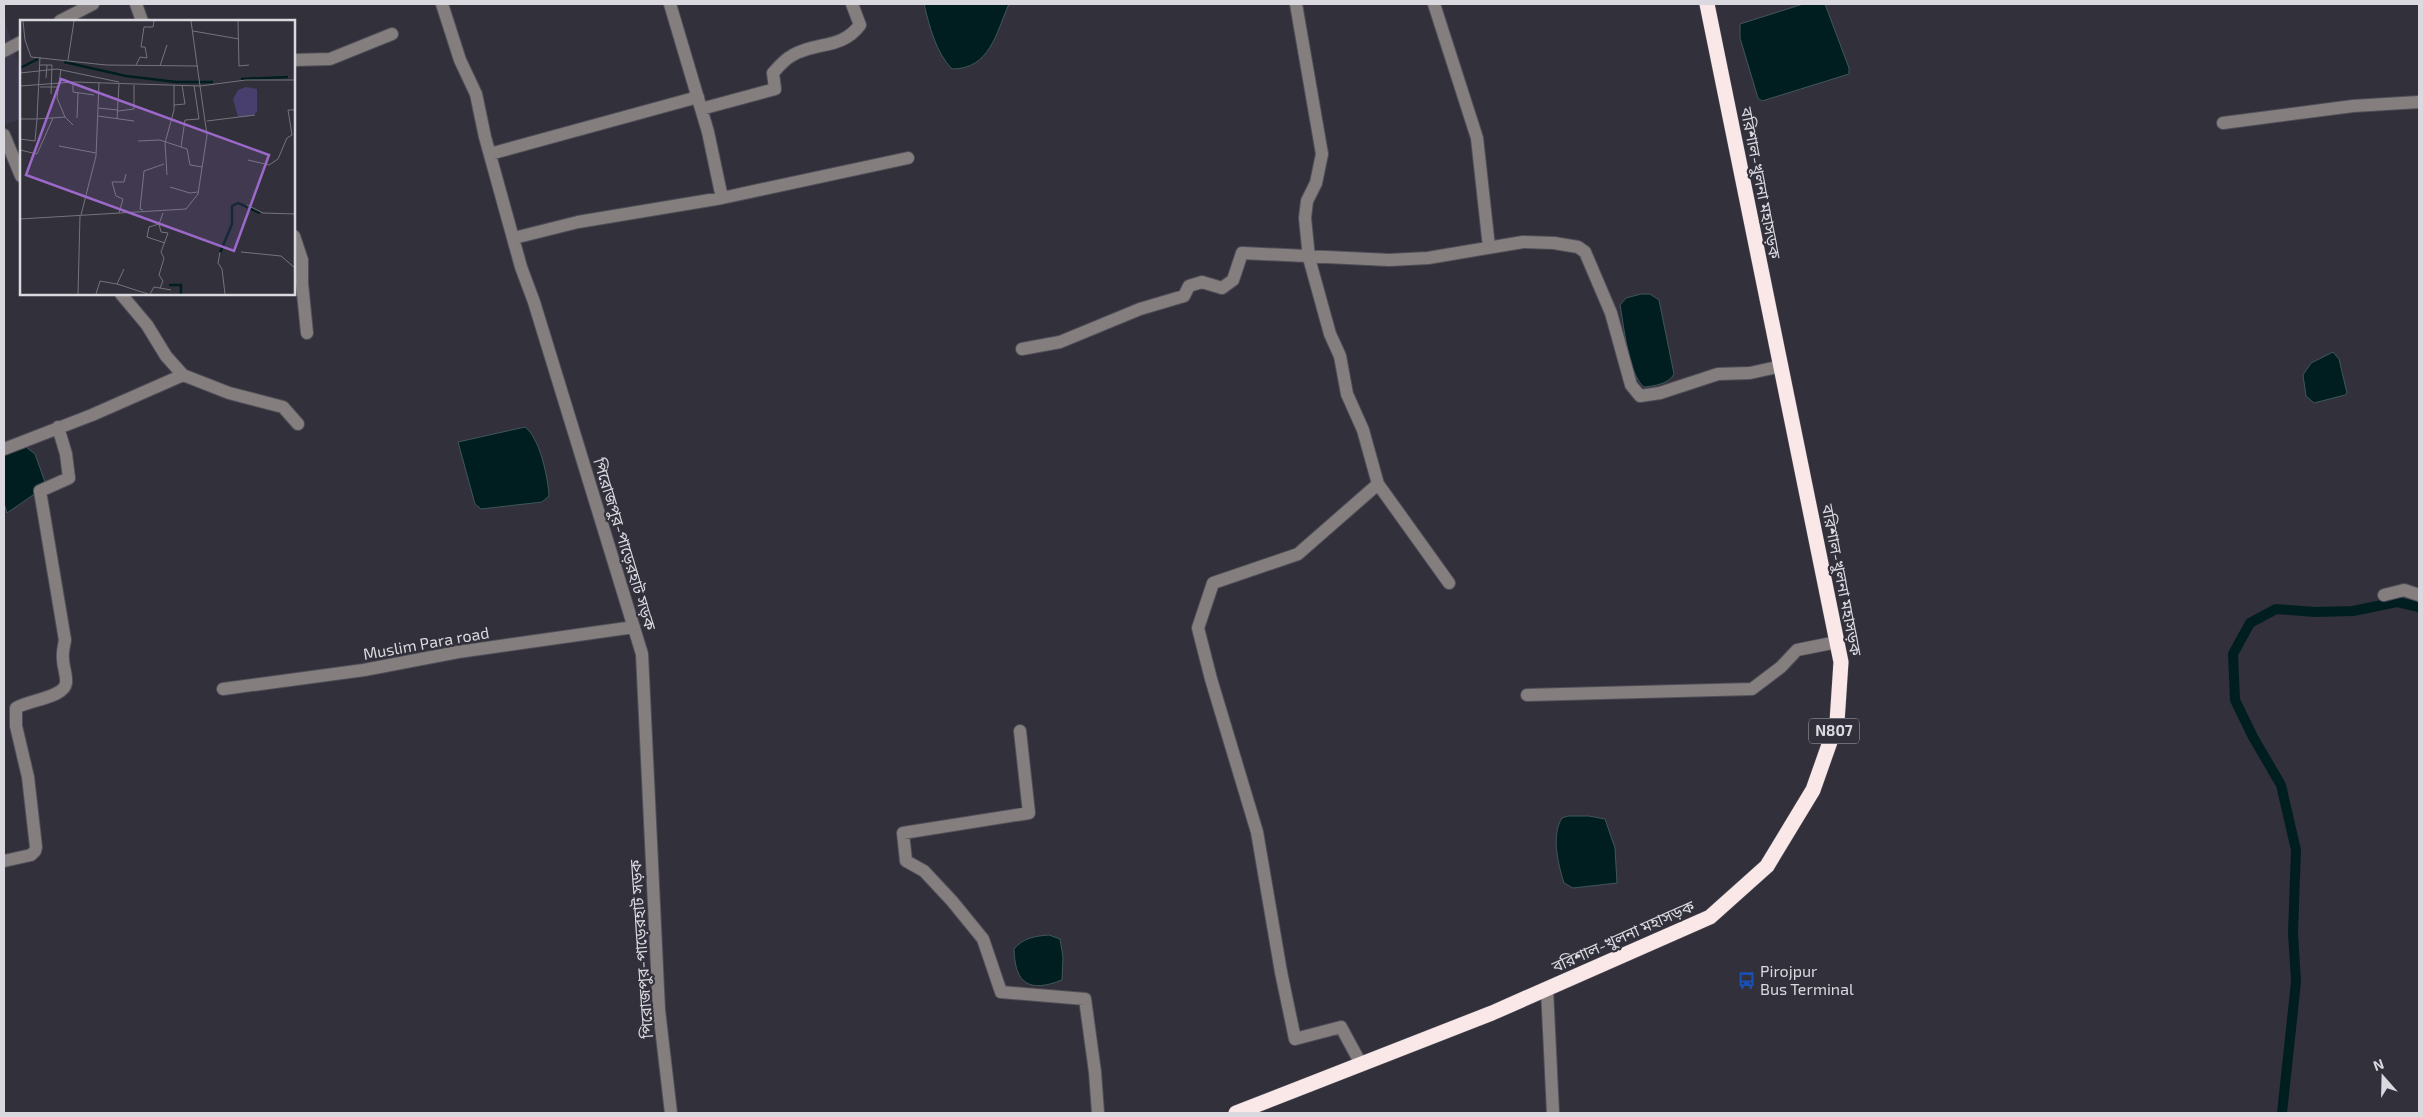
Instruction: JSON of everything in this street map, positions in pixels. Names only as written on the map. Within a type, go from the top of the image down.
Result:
[{"type":"highway","name":"বরিশাল-খুলনা মহাসড়ক","points":[[1236,1113],[1492,1013],[1710,917],[1767,866],[1812,790],[1837,722],[1841,662],[1782,366],[1769,316],[1707,4]]},
{"type":"street","points":[[62,20],[93,4]]},
{"type":"street","points":[[136,4],[142,20]]},
{"type":"street","name":"পিরোজপুর-পাড়েরহাট সড়ক","points":[[442,4],[460,60],[476,94],[490,154],[521,267],[534,302],[642,654],[659,1010],[671,1113]]},
{"type":"street","points":[[670,4],[699,103],[722,198]]},
{"type":"street","points":[[490,154],[699,103],[774,90],[773,73],[794,54],[839,42],[853,34],[860,25],[852,4]]},
{"type":"street","points":[[1296,4],[1322,154],[1316,183],[1307,201],[1305,218],[1309,258],[1330,334],[1340,356],[1347,394],[1363,430],[1378,484],[1448,583]]},
{"type":"street","points":[[1434,4],[1477,138],[1489,247]]},
{"type":"street","points":[[295,60],[330,59],[392,34]]},
{"type":"street","points":[[4,51],[20,43]]},
{"type":"street","points":[[2223,123],[2353,106],[2419,102]]},
{"type":"street","points":[[4,135],[20,174]]},
{"type":"street","points":[[514,238],[578,222],[722,198],[908,158]]},
{"type":"street","points":[[295,239],[302,260],[302,283],[308,333]]},
{"type":"street","points":[[1022,349],[1060,342],[1140,309],[1184,296],[1189,286],[1202,282],[1222,288],[1233,280],[1242,253],[1309,258],[1346,256],[1389,260],[1428,258],[1523,242],[1554,243],[1578,247],[1585,252],[1598,277],[1611,313],[1631,385],[1640,396],[1660,393],[1718,374],[1750,373],[1782,366]]},
{"type":"street","points":[[122,295],[147,325],[166,356],[183,375],[229,393],[284,407],[298,424]]},
{"type":"street","points":[[4,449],[92,415],[183,375]]},
{"type":"street","points":[[4,861],[31,855],[35,852],[28,778],[16,726],[16,708],[62,692],[66,684],[62,659],[66,640],[40,491],[69,478],[66,454],[58,427]]},
{"type":"street","points":[[1361,1064],[1341,1027],[1295,1039],[1281,972],[1257,832],[1211,679],[1198,628],[1213,583],[1298,554],[1378,484]]},
{"type":"street","points":[[2384,595],[2404,590],[2419,595]]},
{"type":"street","name":"Muslim Para road","points":[[223,689],[364,670],[458,652],[634,627]]},
{"type":"street","points":[[1527,695],[1752,688],[1781,667],[1796,650],[1837,642]]},
{"type":"street","points":[[1020,731],[1029,813],[903,833],[906,861],[924,871],[983,939],[1001,992],[1085,999],[1095,1072],[1098,1113]]},
{"type":"street","points":[[1547,989],[1553,1113]]},
{"type":"shaded area","points":[[924,4],[1009,4],[990,47],[983,56],[975,63],[952,69],[937,47]]},
{"type":"shaded area","points":[[1803,4],[1825,4],[1849,68],[1849,74],[1762,101],[1758,98],[1740,38],[1740,24]]},
{"type":"shaded area","points":[[4,10],[7,28],[20,67],[20,119],[4,125]]},
{"type":"shaded area","points":[[1650,294],[1659,300],[1674,374],[1665,382],[1644,387],[1634,372],[1630,361],[1620,305],[1626,298]]},
{"type":"shaded area","points":[[2333,352],[2339,359],[2347,393],[2314,403],[2306,396],[2303,375],[2311,363]]},
{"type":"shaded area","points":[[525,427],[530,432],[539,449],[545,469],[549,496],[542,502],[481,509],[475,504],[458,442]]},
{"type":"shaded area","points":[[26,447],[35,454],[45,482],[36,493],[7,513],[4,503],[4,455]]},
{"type":"shaded area","points":[[1568,816],[1589,816],[1605,819],[1615,848],[1617,883],[1573,888],[1564,883],[1556,841],[1562,818]]},
{"type":"shaded area","points":[[1049,935],[1060,939],[1063,957],[1062,980],[1041,986],[1033,985],[1021,978],[1017,970],[1014,949],[1021,942],[1030,938]]},
{"type":"waterway","points":[[2282,1113],[2296,982],[2293,933],[2296,850],[2281,785],[2253,737],[2235,700],[2233,654],[2250,623],[2276,609],[2315,612],[2353,611],[2397,602],[2419,607]]},
{"type":"place","name":"Pirojpur Bus Terminal","points":[[1746,980]]}]
